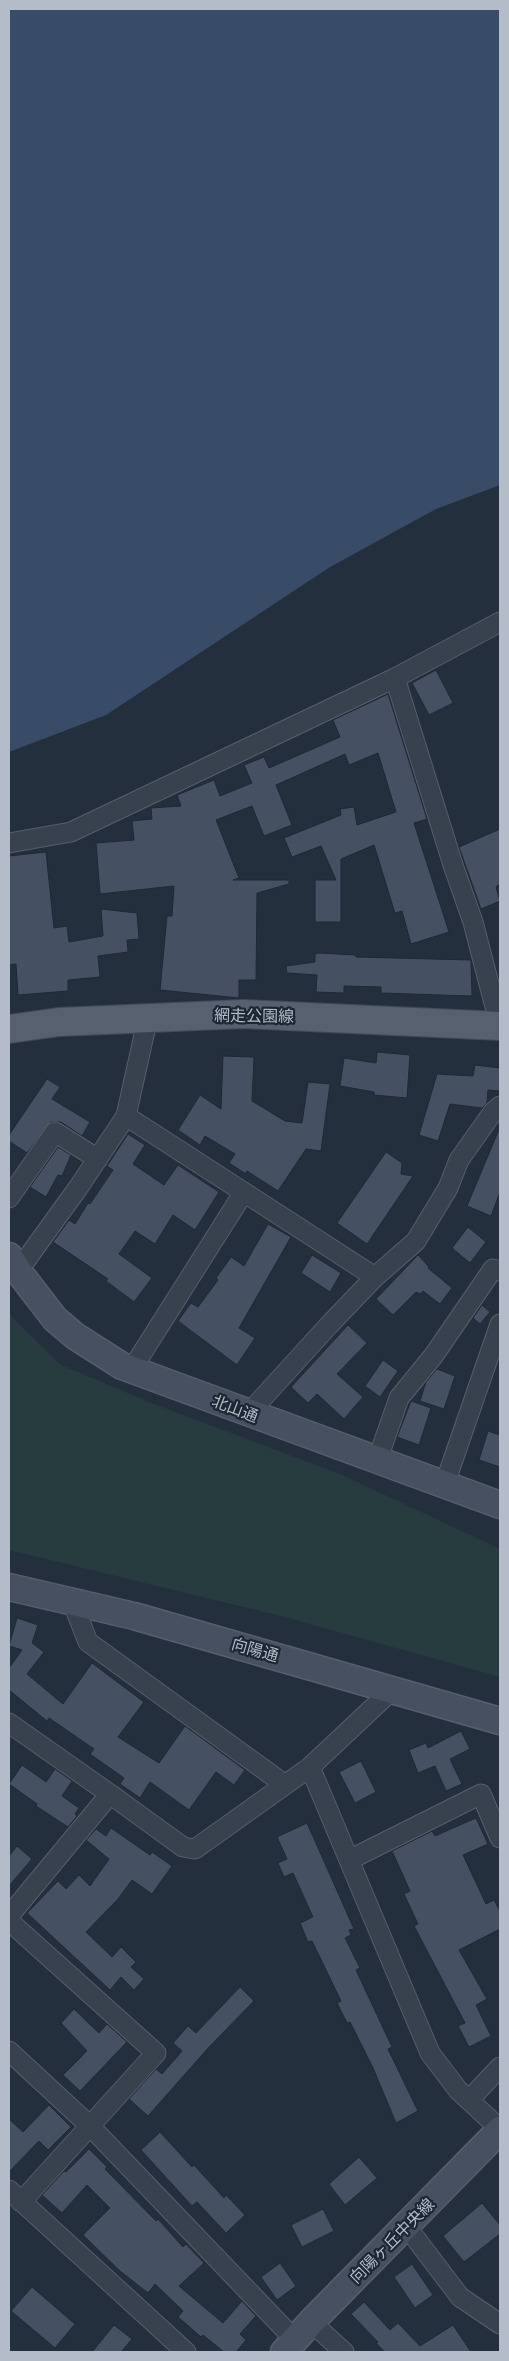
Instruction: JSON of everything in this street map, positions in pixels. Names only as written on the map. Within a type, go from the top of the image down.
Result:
[{"type":"main road","name":"網走公園線","points":[[9,1029],[59,1022],[244,1014],[500,1026]]},
{"type":"street","points":[[9,843],[71,832],[395,678],[500,622]]},
{"type":"street","points":[[395,678],[452,865],[473,922],[500,1026]]},
{"type":"street","points":[[13,1263],[98,1158],[126,1116],[148,1017]]},
{"type":"street","points":[[248,1414],[376,1278],[416,1241],[436,1210],[459,1160],[479,1131],[500,1106]]},
{"type":"street","points":[[126,1116],[376,1278]]},
{"type":"street","points":[[9,1198],[55,1132],[98,1158]]},
{"type":"street","points":[[132,1370],[244,1192]]},
{"type":"street","name":"北山通","points":[[13,1263],[55,1318],[75,1336],[122,1366],[377,1462],[500,1505]]},
{"type":"street","points":[[377,1462],[399,1398],[434,1355],[493,1270],[500,1270]]},
{"type":"street","points":[[444,1486],[500,1324]]},
{"type":"street","name":"向陽通","points":[[9,1587],[134,1616],[500,1721]]},
{"type":"street","points":[[72,1601],[88,1642],[284,1784]]},
{"type":"street","points":[[9,1723],[183,1847],[195,1849],[310,1767],[392,1690]]},
{"type":"street","points":[[310,1767],[430,2053],[468,2100],[500,2130]]},
{"type":"street","points":[[9,1916],[110,1794]]},
{"type":"street","points":[[349,1860],[481,1794],[500,1838]]},
{"type":"street","points":[[9,1921],[156,2053],[90,2126],[15,2196],[186,2352]]},
{"type":"street","points":[[9,2051],[90,2126],[297,2338],[344,2352]]},
{"type":"street","points":[[468,2100],[500,2067]]},
{"type":"street","name":"向陽ヶ丘中央線","points":[[297,2338],[500,2130]]},
{"type":"street","points":[[407,2227],[460,2297],[500,2324]]},
{"type":"green space","points":[[9,1314],[61,1365],[149,1402],[342,1475],[500,1549],[500,1677],[281,1616],[9,1550]]},
{"type":"water","points":[[9,9],[500,9],[500,485],[436,509],[330,567],[106,715],[9,752]]},
{"type":"building","points":[[436,670],[453,703],[429,715],[412,683]]},
{"type":"building","points":[[388,694],[427,819],[414,823],[449,932],[411,944],[402,911],[395,913],[374,845],[341,859],[341,922],[315,922],[315,880],[336,880],[321,846],[292,857],[284,838],[341,815],[340,809],[354,807],[357,825],[396,812],[378,753],[349,765],[345,754],[276,785],[292,825],[264,836],[252,806],[216,820],[239,878],[233,880],[289,880],[289,884],[257,893],[256,980],[239,980],[239,998],[160,990],[167,916],[172,916],[174,886],[100,894],[96,843],[134,840],[132,821],[152,819],[151,808],[181,806],[177,795],[214,780],[220,796],[252,783],[244,765],[264,757],[269,768],[340,737],[333,720]]},
{"type":"building","points":[[500,829],[500,884],[496,887],[500,901],[481,909],[459,847]]},
{"type":"building","points":[[46,852],[54,928],[67,926],[69,942],[103,936],[101,909],[137,913],[139,939],[127,940],[128,952],[98,956],[100,977],[68,980],[68,991],[18,995],[16,964],[9,965],[9,856]]},
{"type":"building","points":[[315,954],[355,955],[356,957],[471,960],[472,996],[381,993],[381,987],[344,986],[344,993],[316,992],[317,975],[287,973],[286,966],[315,962]]},
{"type":"building","points":[[377,1052],[410,1055],[407,1098],[374,1095],[374,1092],[340,1086],[344,1058],[376,1063]]},
{"type":"building","points":[[223,1056],[254,1057],[252,1101],[285,1121],[302,1123],[308,1082],[330,1084],[321,1151],[306,1149],[278,1191],[247,1171],[246,1174],[229,1163],[235,1154],[205,1136],[200,1145],[178,1130],[200,1095],[221,1109]]},
{"type":"building","points":[[475,1065],[500,1068],[500,1091],[488,1090],[487,1103],[482,1108],[450,1104],[438,1141],[419,1135],[437,1074],[473,1076]]},
{"type":"building","points":[[47,1079],[60,1087],[52,1099],[90,1122],[82,1136],[61,1122],[51,1122],[27,1153],[9,1141],[9,1135]]},
{"type":"building","points":[[500,1127],[500,1192],[491,1216],[467,1206]]},
{"type":"building","points":[[128,1134],[145,1145],[133,1164],[164,1185],[178,1165],[219,1192],[195,1230],[173,1215],[155,1244],[135,1231],[119,1254],[152,1278],[134,1302],[106,1281],[108,1279],[53,1242],[69,1220],[75,1224],[88,1203],[90,1204],[113,1170],[107,1166]]},
{"type":"building","points":[[58,1147],[71,1155],[62,1176],[58,1175],[46,1197],[30,1187]]},
{"type":"building","points":[[386,1152],[402,1163],[401,1174],[413,1176],[367,1244],[337,1223]]},
{"type":"building","points":[[268,1224],[291,1237],[239,1328],[255,1338],[237,1365],[178,1321],[191,1303],[198,1307],[218,1280],[216,1278],[231,1257],[244,1266]]},
{"type":"building","points":[[468,1227],[486,1242],[470,1263],[452,1248]]},
{"type":"building","points":[[312,1255],[341,1273],[330,1292],[301,1273]]},
{"type":"building","points":[[418,1255],[428,1268],[452,1288],[440,1304],[423,1291],[420,1294],[416,1292],[393,1315],[376,1299]]},
{"type":"building","points":[[482,1305],[490,1312],[480,1324],[473,1318]]},
{"type":"building","points":[[348,1325],[367,1343],[337,1374],[363,1397],[344,1419],[317,1394],[308,1403],[291,1387]]},
{"type":"building","points":[[383,1360],[398,1371],[380,1397],[365,1386]]},
{"type":"building","points":[[437,1369],[455,1376],[444,1409],[420,1401],[426,1382]]},
{"type":"building","points":[[411,1401],[431,1408],[419,1445],[397,1437]]},
{"type":"building","points":[[488,1431],[500,1435],[500,1467],[479,1460]]},
{"type":"building","points":[[17,1618],[38,1625],[32,1643],[44,1652],[27,1674],[63,1704],[92,1663],[144,1702],[118,1737],[159,1763],[185,1726],[245,1770],[234,1785],[216,1772],[189,1810],[150,1782],[140,1798],[120,1784],[124,1778],[90,1754],[94,1749],[49,1718],[47,1721],[9,1690],[9,1668],[22,1650],[9,1646]]},
{"type":"building","points":[[461,1731],[470,1749],[450,1759],[462,1784],[446,1791],[435,1766],[418,1773],[409,1750],[426,1743],[428,1748]]},
{"type":"building","points":[[361,1761],[376,1792],[355,1803],[339,1772]]},
{"type":"building","points":[[22,1765],[46,1782],[55,1769],[72,1781],[62,1796],[79,1808],[75,1814],[77,1816],[68,1827],[36,1806],[37,1804],[9,1784]]},
{"type":"building","points":[[476,1818],[488,1844],[463,1855],[486,1904],[494,1900],[500,1911],[500,1929],[459,1950],[487,1999],[476,2005],[491,2036],[469,2047],[458,2026],[465,2023],[414,1926],[418,1924],[404,1894],[410,1891],[392,1851],[432,1831],[435,1836]]},
{"type":"building","points":[[307,1823],[354,1929],[349,1930],[351,1935],[345,1938],[360,1968],[356,1970],[392,2047],[388,2049],[418,2111],[396,2123],[373,2068],[350,2022],[347,2023],[337,2003],[341,2001],[312,1941],[308,1942],[300,1923],[313,1917],[293,1873],[284,1877],[278,1863],[287,1859],[277,1837]]},
{"type":"building","points":[[111,1828],[150,1855],[152,1852],[172,1866],[152,1894],[132,1880],[118,1899],[86,1932],[112,1957],[121,1947],[136,1962],[131,1967],[144,1979],[134,1990],[121,1977],[110,1990],[27,1913],[58,1881],[66,1889],[79,1875],[90,1886],[109,1859],[86,1840],[96,1829],[106,1836]]},
{"type":"building","points":[[17,1846],[32,1859],[9,1886],[9,1856]]},
{"type":"building","points":[[240,1987],[254,2001],[210,2046],[148,2116],[129,2099],[156,2069],[162,2074],[182,2051],[173,2043],[188,2026],[196,2033]]},
{"type":"building","points":[[74,2009],[99,2033],[107,2024],[127,2042],[80,2091],[63,2075],[87,2051],[61,2023]]},
{"type":"building","points":[[49,2105],[71,2127],[48,2150],[39,2141],[9,2172],[9,2119],[23,2132]]},
{"type":"building","points":[[160,2132],[192,2167],[194,2165],[224,2198],[226,2195],[245,2215],[226,2233],[197,2202],[192,2206],[141,2150]]},
{"type":"building","points":[[89,2149],[107,2167],[105,2169],[156,2221],[158,2219],[183,2247],[186,2244],[204,2263],[179,2286],[223,2323],[242,2301],[256,2316],[240,2334],[246,2340],[236,2352],[224,2352],[203,2335],[201,2337],[178,2317],[183,2311],[155,2284],[148,2293],[120,2271],[83,2235],[110,2208],[87,2185],[62,2213],[42,2195],[64,2171],[66,2172]]},
{"type":"building","points":[[359,2157],[377,2178],[345,2205],[329,2184]]},
{"type":"building","points":[[482,2203],[500,2225],[500,2234],[464,2262],[443,2236]]},
{"type":"building","points":[[323,2209],[334,2231],[302,2247],[291,2225]]},
{"type":"building","points":[[280,2263],[296,2286],[277,2300],[261,2277]]},
{"type":"building","points":[[412,2264],[433,2295],[415,2308],[394,2277]]},
{"type":"building","points":[[32,2287],[75,2324],[55,2348],[11,2311]]},
{"type":"building","points":[[364,2302],[390,2330],[398,2323],[420,2346],[453,2325],[471,2352],[385,2352],[351,2314]]},
{"type":"building","points":[[114,2325],[132,2339],[121,2352],[92,2352]]}]
